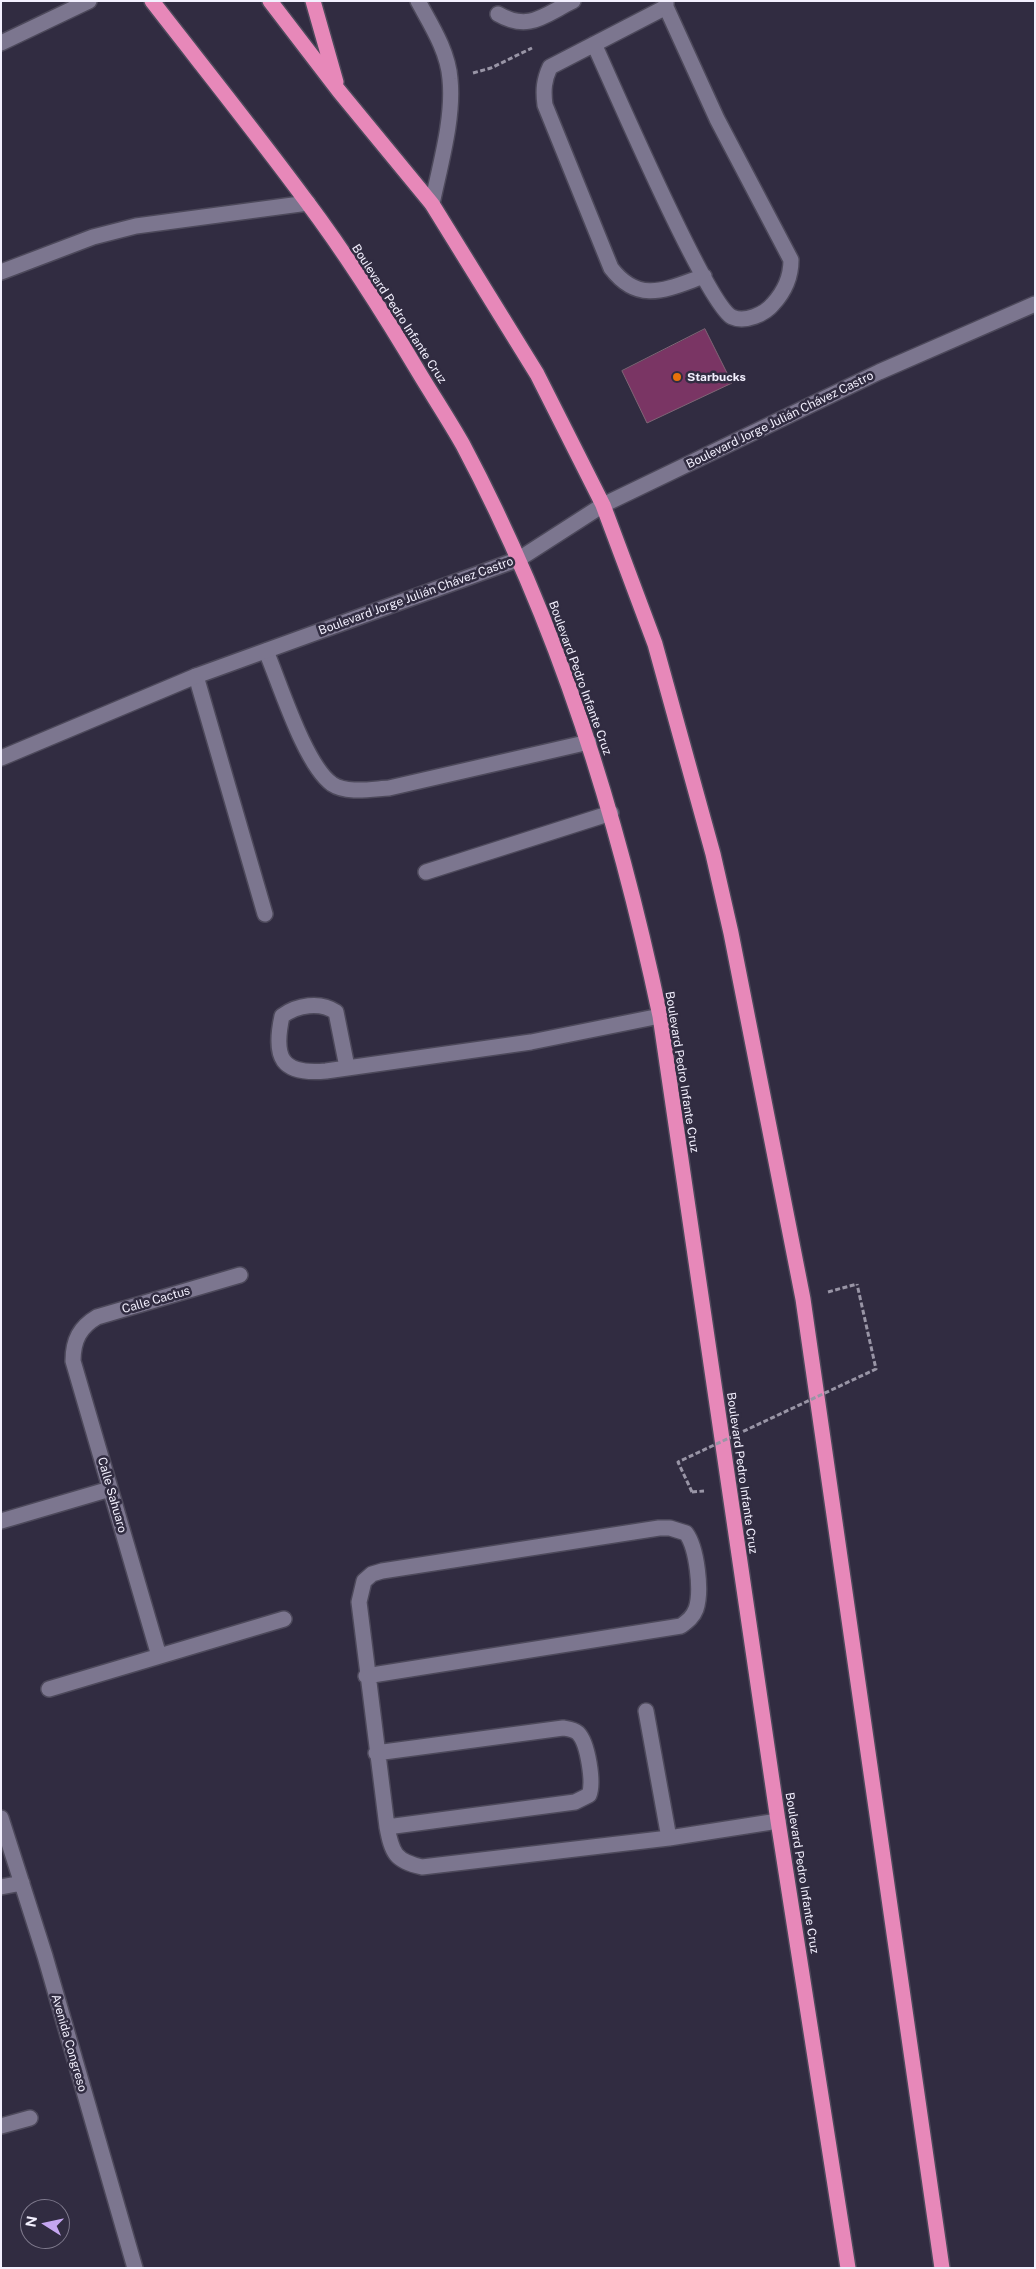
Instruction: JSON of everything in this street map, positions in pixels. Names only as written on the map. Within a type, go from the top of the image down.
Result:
[{"type":"highway","name":"Boulevard Pedro Infante Cruz","points":[[152,1],[308,203],[383,313],[462,444],[519,559],[589,742],[611,813],[639,916],[660,1016],[778,1821],[848,2268]]},
{"type":"highway","points":[[270,1],[339,91],[432,204],[537,374],[603,505],[655,644],[713,854],[731,933],[803,1299],[942,2268]]},
{"type":"highway","points":[[313,1],[339,91]]},
{"type":"street","points":[[1,43],[89,1]]},
{"type":"street","points":[[418,1],[439,41],[450,78],[448,129],[432,204]]},
{"type":"street","points":[[498,14],[512,22],[530,22],[574,1]]},
{"type":"street","points":[[594,44],[688,248],[704,276],[722,308],[731,316],[746,319],[772,306],[788,280],[791,260],[717,118],[666,4],[550,67],[545,79],[543,92],[545,105],[610,268],[619,280],[634,288],[648,292],[664,290],[704,276]]},
{"type":"street","points":[[1,272],[111,231],[308,203]]},
{"type":"street","name":"Boulevard Jorge Julián Chávez Castro","points":[[1,758],[196,676],[519,559],[603,505],[879,372],[1035,304]]},
{"type":"street","points":[[266,651],[306,748],[319,770],[333,785],[358,790],[389,788],[589,742]]},
{"type":"street","points":[[196,676],[265,914]]},
{"type":"street","points":[[426,872],[611,813]]},
{"type":"street","points":[[347,1067],[336,1012],[328,1007],[318,1005],[292,1009],[282,1016],[280,1054],[285,1064],[293,1070],[307,1073],[531,1042],[660,1016]]},
{"type":"street","name":"Calle Cactus","points":[[78,1334],[86,1324],[98,1317],[240,1275]]},
{"type":"street","name":"Calle Sahuaro","points":[[78,1334],[73,1348],[73,1361],[159,1656]]},
{"type":"street","points":[[1,1521],[110,1489]]},
{"type":"street","points":[[366,1676],[681,1626],[690,1620],[698,1601],[699,1590],[691,1539],[686,1533],[678,1529],[659,1528],[372,1574],[364,1581],[359,1602],[366,1676],[391,1847],[397,1857],[409,1864],[422,1867],[669,1838],[778,1821]]},
{"type":"street","points":[[49,1689],[284,1618]]},
{"type":"street","points":[[646,1710],[669,1838]]},
{"type":"street","points":[[376,1753],[563,1728],[572,1729],[583,1741],[592,1780],[589,1795],[576,1802],[387,1827]]},
{"type":"street","name":"Avenida Congreso","points":[[1,1818],[45,1956],[135,2268]]},
{"type":"street","points":[[1,1887],[22,1883]]},
{"type":"street","points":[[1,2126],[30,2118]]},
{"type":"path","points":[[692,1492],[678,1462],[876,1368],[857,1284],[803,1299]]},
{"type":"building","name":"Starbucks","points":[[705,329],[732,383],[647,423],[622,371]]},
{"type":"place","name":"Starbucks","points":[[677,377]]}]
